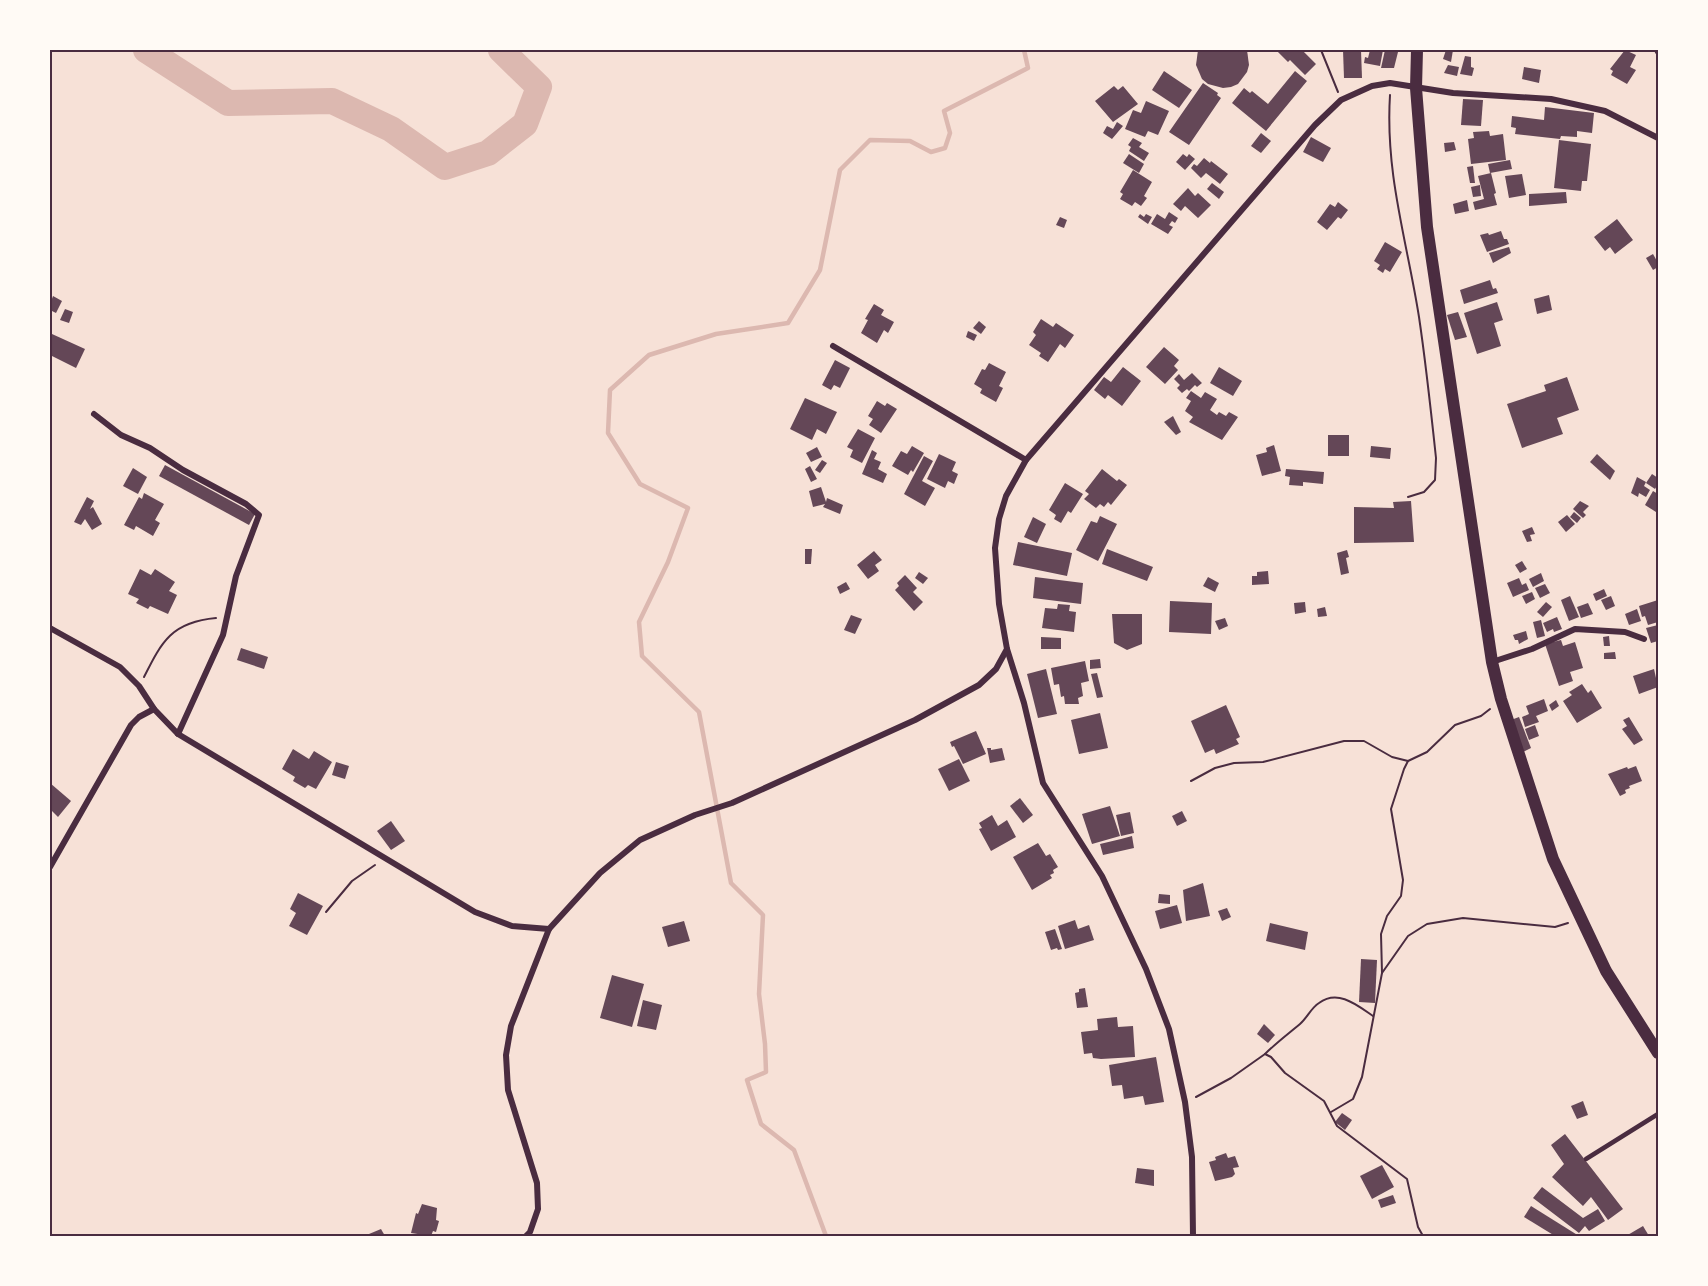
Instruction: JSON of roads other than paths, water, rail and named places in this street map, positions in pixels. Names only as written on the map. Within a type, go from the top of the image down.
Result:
[{"type":"main road","points":[[1417,50],[1416,88],[1427,227],[1492,662],[1501,699],[1553,859],[1606,970],[1659,1053]]},
{"type":"street","points":[[1193,1236],[1192,1157],[1185,1102],[1169,1029],[1146,969],[1102,876],[1043,783],[1024,703],[1007,649],[999,604],[995,548],[999,519],[1006,496],[1026,460],[1315,125],[1341,100],[1372,86],[1390,83],[1453,93],[1551,99],[1605,111],[1659,138]]},
{"type":"street","points":[[833,346],[1026,460]]},
{"type":"street","points":[[94,414],[120,435],[150,448],[183,470],[246,504],[260,515],[236,576],[224,635],[178,734]]},
{"type":"street","points":[[50,628],[120,667],[139,686],[154,710],[178,734],[475,912],[512,926],[549,929]]},
{"type":"street","points":[[1492,662],[1532,649],[1575,628],[1625,632],[1644,639]]},
{"type":"street","points":[[526,1236],[530,1232],[538,1209],[537,1183],[508,1090],[506,1056],[511,1026],[549,929],[600,873],[640,840],[695,815],[732,803],[915,720],[979,686],[996,669],[1007,649]]},
{"type":"street","points":[[50,867],[131,725],[139,717],[154,710]]},
{"type":"lane","points":[[1586,1159],[1659,1114]]},
{"type":"waterway","points":[[146,50],[228,103],[332,101],[391,129],[445,167],[488,153],[525,124],[539,87],[501,50]]},
{"type":"waterway","points":[[826,1236],[794,1150],[761,1124],[747,1080],[766,1072],[759,994],[763,915],[731,883],[699,712],[642,656],[639,622],[668,562],[688,508],[640,484],[608,433],[610,390],[649,355],[716,334],[788,323],[820,270],[840,170],[870,140],[910,141],[931,152],[945,148],[950,133],[944,111],[1028,68],[1024,50]]}]
